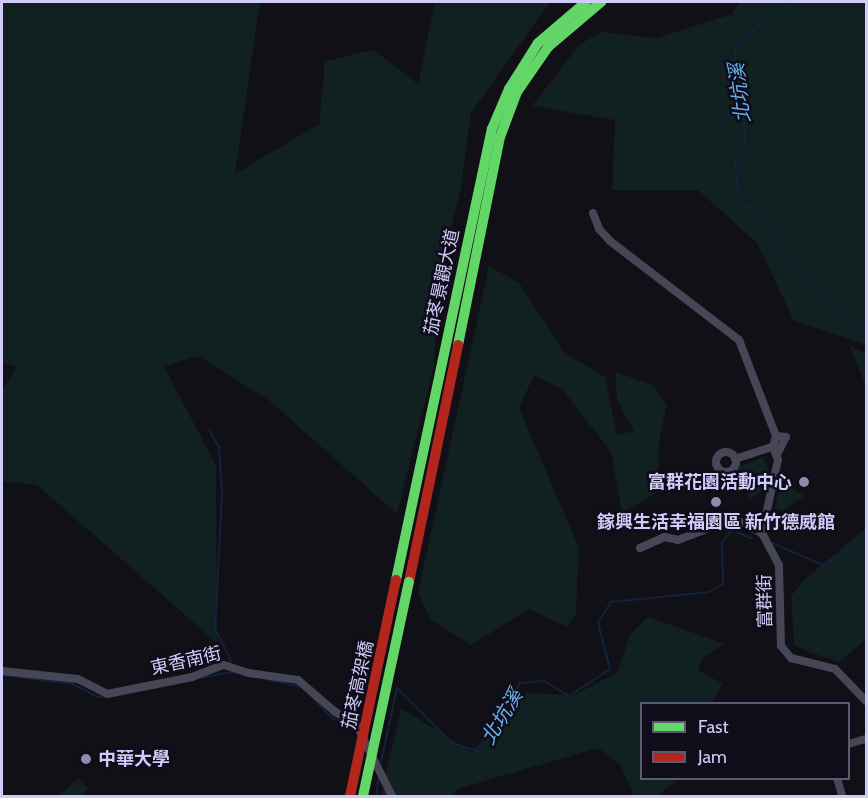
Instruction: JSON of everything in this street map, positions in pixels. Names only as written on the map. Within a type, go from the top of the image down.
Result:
[{"type":"street","points":[[573,17],[586,2]]},
{"type":"street","points":[[573,17],[601,2]]},
{"type":"street","name":"茄苳景觀大道","points":[[396,580],[492,129],[527,60],[573,17]]},
{"type":"street","name":"茄苳景觀大道","points":[[409,582],[500,136],[517,92],[548,47],[573,17]]},
{"type":"street","points":[[593,213],[599,229],[610,240],[739,340],[776,436],[762,533],[740,522],[725,522],[678,540],[665,537],[640,548]]},
{"type":"street","points":[[735,459],[775,450],[786,437],[776,436]]},
{"type":"street","name":"富群街","points":[[762,533],[779,565],[782,650],[791,658],[835,669],[867,701]]},
{"type":"street","name":"茄苳高架橋","points":[[350,796],[396,580]]},
{"type":"street","name":"茄苳高架橋","points":[[363,796],[409,582]]},
{"type":"street","name":"東香南街","points":[[2,671],[78,679],[107,694],[192,677],[224,665],[249,673],[298,680],[334,711],[356,724],[392,796]]},
{"type":"street","points":[[850,744],[867,739]]},
{"type":"street","points":[[838,780],[842,796]]},
{"type":"shaded area","points":[[2,2],[260,2],[235,174],[319,124],[325,61],[374,50],[418,84],[435,2],[550,2],[471,113],[461,189],[440,272],[434,366],[397,514],[270,401],[199,356],[164,366],[216,466],[217,643],[37,485],[2,481],[2,391],[17,367],[2,362]]},
{"type":"shaded area","points":[[739,2],[866,2],[866,345],[794,321],[757,243],[698,190],[612,190],[615,120],[532,106],[579,45],[601,32],[657,38],[732,14]]},
{"type":"shaded area","points":[[489,266],[519,283],[565,353],[605,377],[617,435],[634,431],[617,400],[615,372],[653,385],[667,405],[659,440],[658,492],[622,513],[611,452],[562,389],[534,375],[519,408],[579,548],[576,613],[567,627],[529,609],[471,645],[431,620],[418,593]]},
{"type":"shaded area","points":[[850,346],[866,354],[866,386]]},
{"type":"shaded area","points":[[763,457],[769,472],[763,491],[749,499],[736,468]]},
{"type":"shaded area","points":[[780,480],[804,496],[782,511],[775,508]]},
{"type":"shaded area","points":[[866,528],[866,639],[839,662],[806,651],[794,644],[791,596],[803,581]]},
{"type":"shaded area","points":[[648,617],[725,644],[703,658],[698,670],[723,684],[712,702],[640,702],[640,780],[677,780],[657,796],[634,796],[621,766],[598,748],[457,789],[452,796],[381,796],[401,708],[472,752],[524,693],[574,695],[617,673],[630,635]]},
{"type":"shaded area","points":[[78,778],[88,789],[81,796],[59,796]]},
{"type":"waterway","name":"北坑溪","points":[[798,2],[757,27],[736,46],[734,78],[738,110],[744,121],[745,144],[735,157],[739,206],[757,208],[794,275],[826,295],[866,333]]},
{"type":"waterway","points":[[209,430],[219,447],[222,493],[215,629],[231,661]]},
{"type":"waterway","name":"北坑溪","points":[[381,762],[397,688],[452,743],[481,752],[520,683],[544,681],[569,696],[610,669],[598,623],[611,602],[709,592],[723,584],[722,542],[732,530],[751,538]]},
{"type":"waterway","name":"北坑溪","points":[[770,542],[823,565],[866,539]]},
{"type":"waterway","points":[[199,678],[234,672]]},
{"type":"waterway","points":[[2,675],[73,684],[97,697],[105,696]]},
{"type":"waterway","points":[[269,680],[301,687]]},
{"type":"waterway","points":[[308,693],[332,718],[347,723]]},
{"type":"waterway","name":"北坑溪","points":[[376,796],[379,777]]},
{"type":"traffic: fast","points":[[396,580],[492,129],[509,89],[538,43],[586,2]]},
{"type":"traffic: fast","points":[[458,345],[500,137],[517,92],[548,47],[601,2]]},
{"type":"traffic: fast","points":[[363,796],[409,582]]},
{"type":"traffic: jam","points":[[409,582],[458,345]]},
{"type":"traffic: jam","points":[[350,796],[396,580]]},
{"type":"place","name":"富群花園活動中心","points":[[804,482]]},
{"type":"place","name":"鎵興生活幸福園區 新竹德威館","points":[[716,502]]},
{"type":"place","name":"中華大學","points":[[86,759]]}]
